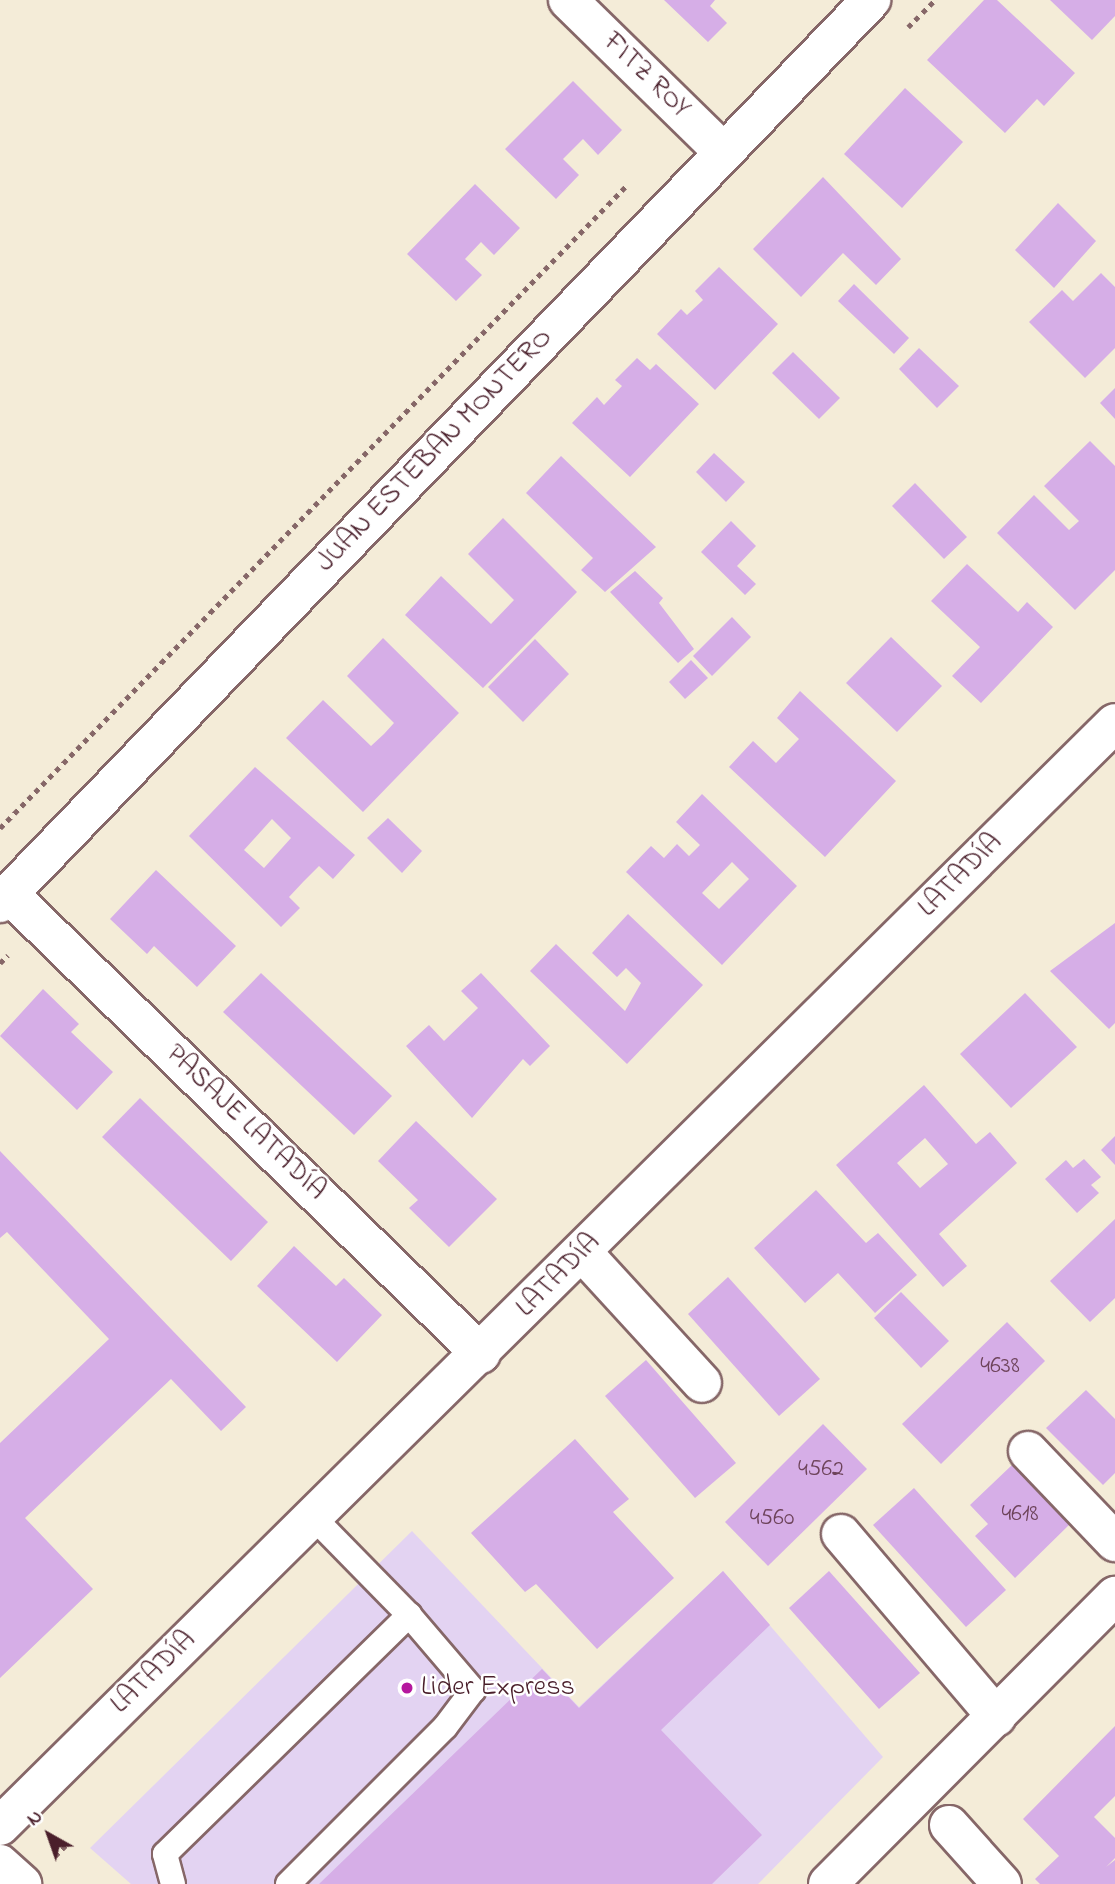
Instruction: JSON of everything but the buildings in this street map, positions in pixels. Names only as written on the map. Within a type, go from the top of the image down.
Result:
[{"type":"street","name":"FITZ ROY","points":[[568,0],[723,152]]},
{"type":"street","name":"JUAN ESTEBAN MONTERO","points":[[4,898],[870,0]]},
{"type":"street","name":"LATADÍA","points":[[0,1826],[481,1354],[1115,723]]},
{"type":"street","name":"PASAJE LATADÍA","points":[[4,898],[481,1354]]},
{"type":"street","points":[[583,1253],[702,1383]]},
{"type":"street","points":[[1028,1451],[1115,1542]]},
{"type":"street","points":[[841,1534],[997,1717]]},
{"type":"street","points":[[828,1884],[1115,1597]]},
{"type":"street","points":[[949,1825],[1002,1884]]},
{"type":"street","points":[[0,1864],[22,1884]]},
{"type":"lane","points":[[288,1884],[445,1727],[472,1690],[409,1615],[313,1517]]},
{"type":"lane","points":[[173,1884],[165,1854],[409,1615]]},
{"type":"path","points":[[0,828],[631,180]]},
{"type":"shaded area","name":"Lider Express","points":[[412,1531],[579,1707],[723,1571],[883,1757],[758,1884],[131,1884],[90,1848]]},
{"type":"place","name":"Lider Express","points":[[407,1688]]}]
